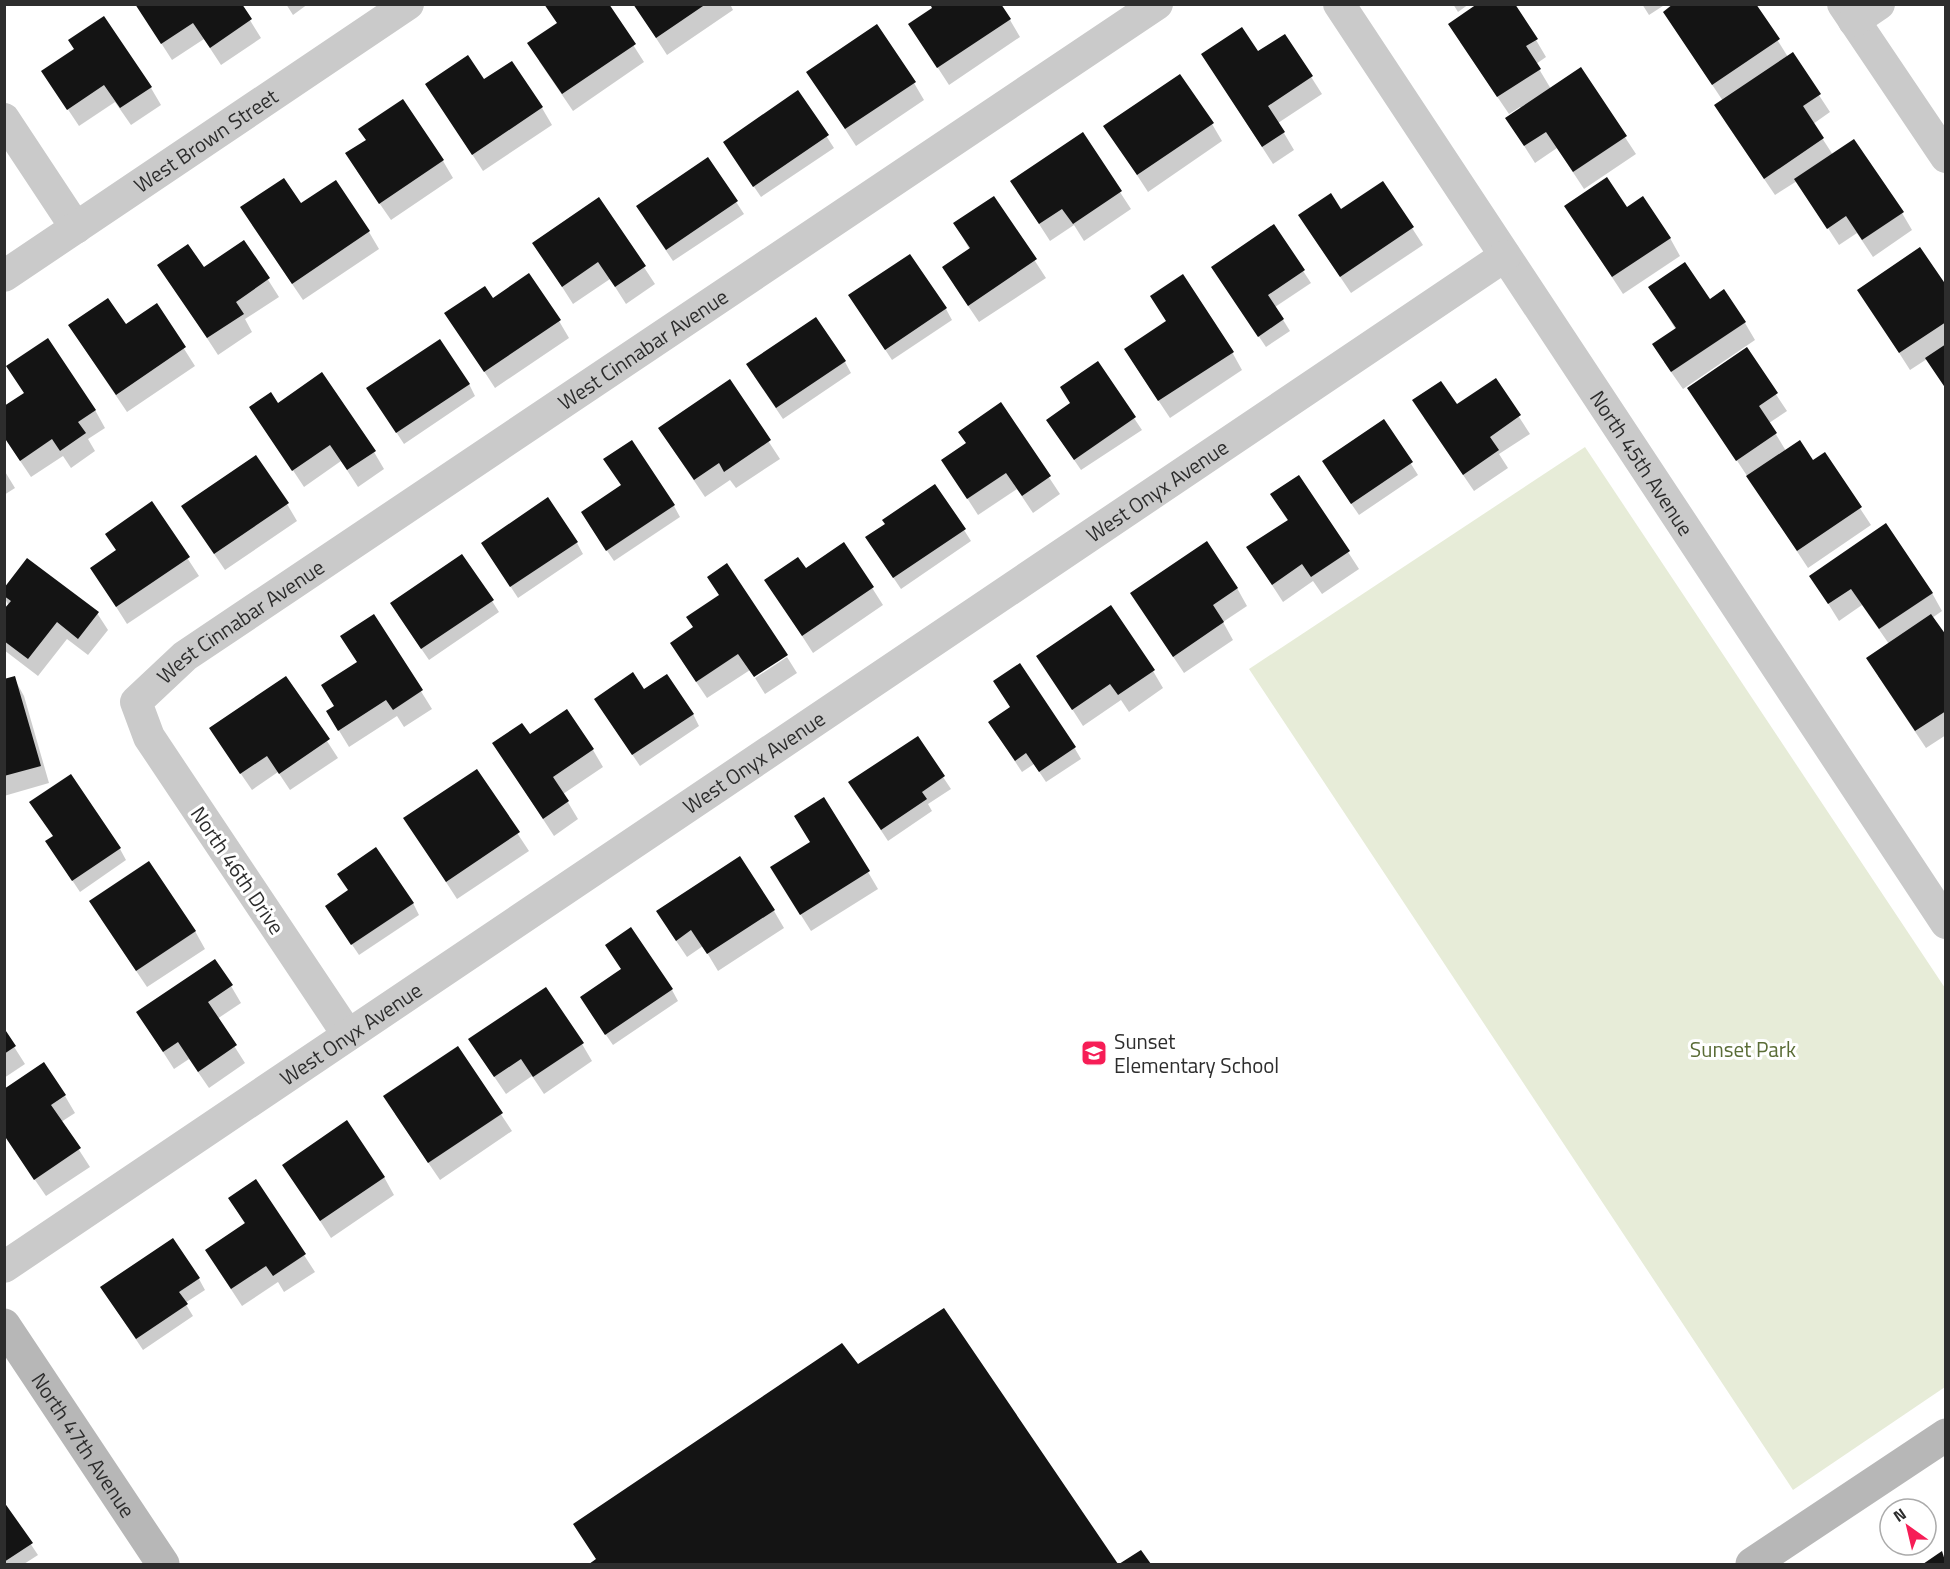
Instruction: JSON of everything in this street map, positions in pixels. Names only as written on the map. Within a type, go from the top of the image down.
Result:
[{"type":"street","name":"West Brown Street","points":[[4,276],[408,4]]},
{"type":"street","name":"West Cinnabar Avenue","points":[[136,702],[185,656],[1157,4]]},
{"type":"street","name":"North 45th Avenue","points":[[1339,4],[1946,924]]},
{"type":"street","points":[[1858,10],[1946,157]]},
{"type":"street","points":[[4,120],[76,228]]},
{"type":"street","name":"West Onyx Avenue","points":[[4,1267],[1505,256]]},
{"type":"street","name":"North 46th Drive","points":[[136,702],[149,737],[348,1035]]},
{"type":"street","name":"North 47th Avenue","points":[[4,1325],[163,1564]]},
{"type":"street","points":[[1752,1564],[1946,1435]]},
{"type":"green space","name":"Sunset Park","points":[[1585,447],[1945,988],[1945,1387],[1793,1490],[1249,669]]},
{"type":"building","points":[[135,4],[242,4],[252,19],[210,48],[193,23],[161,44]]},
{"type":"building","points":[[544,4],[609,4],[636,44],[562,94],[527,43],[557,23]]},
{"type":"building","points":[[633,4],[706,4],[656,38]]},
{"type":"building","points":[[930,4],[1001,4],[1011,19],[937,68],[908,24],[932,8]]},
{"type":"building","points":[[1477,4],[1515,4],[1538,39],[1526,46],[1541,69],[1497,97],[1448,24]]},
{"type":"building","points":[[1673,4],[1756,4],[1780,39],[1712,85],[1663,12]]},
{"type":"building","points":[[104,16],[152,87],[120,108],[104,85],[67,110],[41,71],[74,49],[68,40]]},
{"type":"building","points":[[877,24],[916,82],[845,129],[806,72]]},
{"type":"building","points":[[1242,27],[1258,51],[1285,34],[1313,76],[1268,106],[1285,132],[1262,147],[1201,54]]},
{"type":"building","points":[[1793,52],[1821,94],[1803,106],[1824,138],[1764,179],[1714,105]]},
{"type":"building","points":[[468,55],[484,79],[512,61],[543,107],[472,155],[425,84]]},
{"type":"building","points":[[1581,67],[1627,136],[1573,172],[1546,132],[1524,146],[1505,118]]},
{"type":"building","points":[[1180,74],[1214,123],[1137,175],[1103,126]]},
{"type":"building","points":[[798,90],[829,135],[753,187],[723,142]]},
{"type":"building","points":[[403,99],[444,160],[379,204],[345,153],[366,140],[358,129]]},
{"type":"building","points":[[1083,132],[1122,191],[1073,224],[1062,209],[1039,224],[1010,181]]},
{"type":"building","points":[[1854,139],[1904,212],[1862,240],[1846,216],[1827,229],[1794,179]]},
{"type":"building","points":[[708,157],[738,201],[666,250],[636,206]]},
{"type":"building","points":[[1607,177],[1627,207],[1643,196],[1671,238],[1612,277],[1564,206]]},
{"type":"building","points":[[284,178],[301,203],[336,180],[370,231],[292,284],[240,207]]},
{"type":"building","points":[[1383,181],[1414,227],[1340,277],[1298,215],[1331,193],[1341,209]]},
{"type":"building","points":[[994,196],[1037,259],[968,306],[942,267],[970,248],[953,223]]},
{"type":"building","points":[[599,197],[646,266],[615,287],[598,262],[562,287],[532,243]]},
{"type":"building","points":[[1274,224],[1305,270],[1268,295],[1284,319],[1258,337],[1211,267]]},
{"type":"building","points":[[244,240],[270,278],[236,302],[244,314],[207,338],[157,265],[188,244],[204,267]]},
{"type":"building","points":[[1920,247],[1946,285],[1946,322],[1899,353],[1857,290]]},
{"type":"building","points":[[910,254],[947,308],[885,350],[848,295]]},
{"type":"building","points":[[1685,262],[1710,299],[1724,289],[1746,322],[1671,372],[1652,344],[1676,328],[1648,287]]},
{"type":"building","points":[[529,273],[561,320],[484,372],[444,313],[485,286],[493,298]]},
{"type":"building","points":[[1183,274],[1234,352],[1158,401],[1124,349],[1166,321],[1150,296]]},
{"type":"building","points":[[108,298],[126,324],[157,303],[186,347],[116,395],[68,325]]},
{"type":"building","points":[[816,317],[846,361],[776,408],[746,364]]},
{"type":"building","points":[[48,338],[96,410],[78,422],[86,433],[60,451],[52,439],[20,461],[4,437],[4,406],[24,393],[6,366]]},
{"type":"building","points":[[440,339],[470,384],[396,433],[366,388]]},
{"type":"building","points":[[1946,344],[1946,389],[1925,358]]},
{"type":"building","points":[[1747,347],[1778,393],[1759,406],[1777,433],[1736,461],[1687,388]]},
{"type":"building","points":[[1098,361],[1136,417],[1074,460],[1046,420],[1070,403],[1060,387]]},
{"type":"building","points":[[322,372],[376,451],[347,470],[330,445],[292,471],[249,407],[271,392],[278,403]]},
{"type":"building","points":[[1496,378],[1521,415],[1490,437],[1499,450],[1463,475],[1412,400],[1441,381],[1457,404]]},
{"type":"building","points":[[730,379],[771,440],[724,472],[719,463],[694,480],[658,428]]},
{"type":"building","points":[[1001,402],[1051,476],[1022,496],[1006,473],[967,499],[941,460],[966,443],[958,432]]},
{"type":"building","points":[[1384,419],[1413,462],[1351,504],[1322,461]]},
{"type":"building","points":[[632,440],[675,505],[606,551],[581,512],[621,485],[603,459]]},
{"type":"building","points":[[1800,440],[1813,460],[1825,452],[1862,507],[1797,551],[1746,476]]},
{"type":"building","points":[[256,455],[289,503],[214,554],[181,506]]},
{"type":"building","points":[[1299,475],[1350,551],[1311,577],[1302,564],[1272,585],[1246,547],[1288,520],[1270,494]]},
{"type":"building","points":[[935,484],[966,529],[893,578],[865,537],[885,524],[882,520]]},
{"type":"building","points":[[548,497],[578,542],[510,587],[481,543]]},
{"type":"building","points":[[152,501],[190,557],[116,607],[90,568],[116,550],[105,534]]},
{"type":"building","points":[[1886,523],[1933,593],[1879,629],[1851,589],[1828,604],[1809,576]]},
{"type":"building","points":[[1207,541],[1238,588],[1213,605],[1224,622],[1173,657],[1130,593]]},
{"type":"building","points":[[844,542],[874,587],[802,636],[764,580],[798,557],[806,568]]},
{"type":"building","points":[[462,554],[494,600],[421,649],[390,603]]},
{"type":"building","points":[[27,558],[99,612],[78,639],[57,622],[28,659],[4,641],[4,609],[11,601],[4,596],[4,588]]},
{"type":"building","points":[[727,563],[788,655],[754,677],[738,654],[696,682],[670,643],[693,627],[686,617],[719,595],[707,577]]},
{"type":"building","points":[[1111,605],[1155,670],[1118,695],[1110,684],[1072,710],[1036,656]]},
{"type":"building","points":[[374,614],[423,690],[393,710],[386,700],[338,731],[326,711],[334,706],[321,685],[357,662],[340,636]]},
{"type":"building","points":[[1931,614],[1946,635],[1946,711],[1915,731],[1866,658]]},
{"type":"building","points":[[1020,663],[1076,747],[1039,772],[1026,753],[1015,761],[988,722],[1010,707],[993,681]]},
{"type":"building","points":[[633,672],[644,689],[667,674],[694,714],[632,755],[594,699]]},
{"type":"building","points":[[15,676],[41,766],[4,776],[4,679]]},
{"type":"building","points":[[286,676],[330,739],[279,774],[267,756],[240,774],[209,728]]},
{"type":"building","points":[[567,709],[594,749],[553,777],[569,801],[543,819],[492,743],[522,723],[530,734]]},
{"type":"building","points":[[918,736],[945,776],[922,792],[927,799],[881,830],[848,782]]},
{"type":"building","points":[[477,769],[520,832],[446,882],[403,818]]},
{"type":"building","points":[[71,774],[121,848],[72,881],[45,841],[53,836],[29,802]]},
{"type":"building","points":[[824,797],[870,871],[800,915],[770,867],[810,842],[794,816]]},
{"type":"building","points":[[376,847],[414,903],[351,945],[325,906],[348,890],[337,874]]},
{"type":"building","points":[[740,856],[775,910],[707,954],[691,930],[676,941],[656,911]]},
{"type":"building","points":[[149,861],[196,931],[136,971],[89,901]]},
{"type":"building","points":[[631,927],[673,989],[605,1035],[580,997],[621,969],[605,945]]},
{"type":"building","points":[[215,959],[233,985],[208,1002],[237,1045],[198,1072],[178,1042],[163,1052],[136,1012]]},
{"type":"building","points":[[546,987],[584,1043],[533,1077],[521,1059],[494,1077],[468,1039]]},
{"type":"building","points":[[4,1028],[16,1046],[4,1054]]},
{"type":"building","points":[[458,1046],[503,1113],[428,1163],[383,1096]]},
{"type":"building","points":[[44,1062],[66,1095],[51,1105],[81,1148],[34,1180],[4,1135],[4,1089]]},
{"type":"building","points":[[347,1120],[385,1177],[320,1221],[282,1165]]},
{"type":"building","points":[[256,1179],[306,1254],[273,1276],[266,1266],[231,1289],[205,1250],[245,1223],[228,1198]]},
{"type":"building","points":[[173,1238],[200,1278],[179,1292],[188,1304],[136,1339],[100,1287]]},
{"type":"building","points":[[944,1308],[1118,1564],[589,1564],[596,1559],[573,1524],[842,1343],[858,1364]]},
{"type":"building","points":[[4,1502],[33,1543],[4,1562]]},
{"type":"building","points":[[1141,1550],[1151,1564],[1119,1564]]},
{"type":"building","points":[[1942,1551],[1946,1564],[1923,1564],[1933,1557],[1938,1557],[1938,1554]]},
{"type":"place","name":"Sunset Elementary School","points":[[1094,1053]]}]
